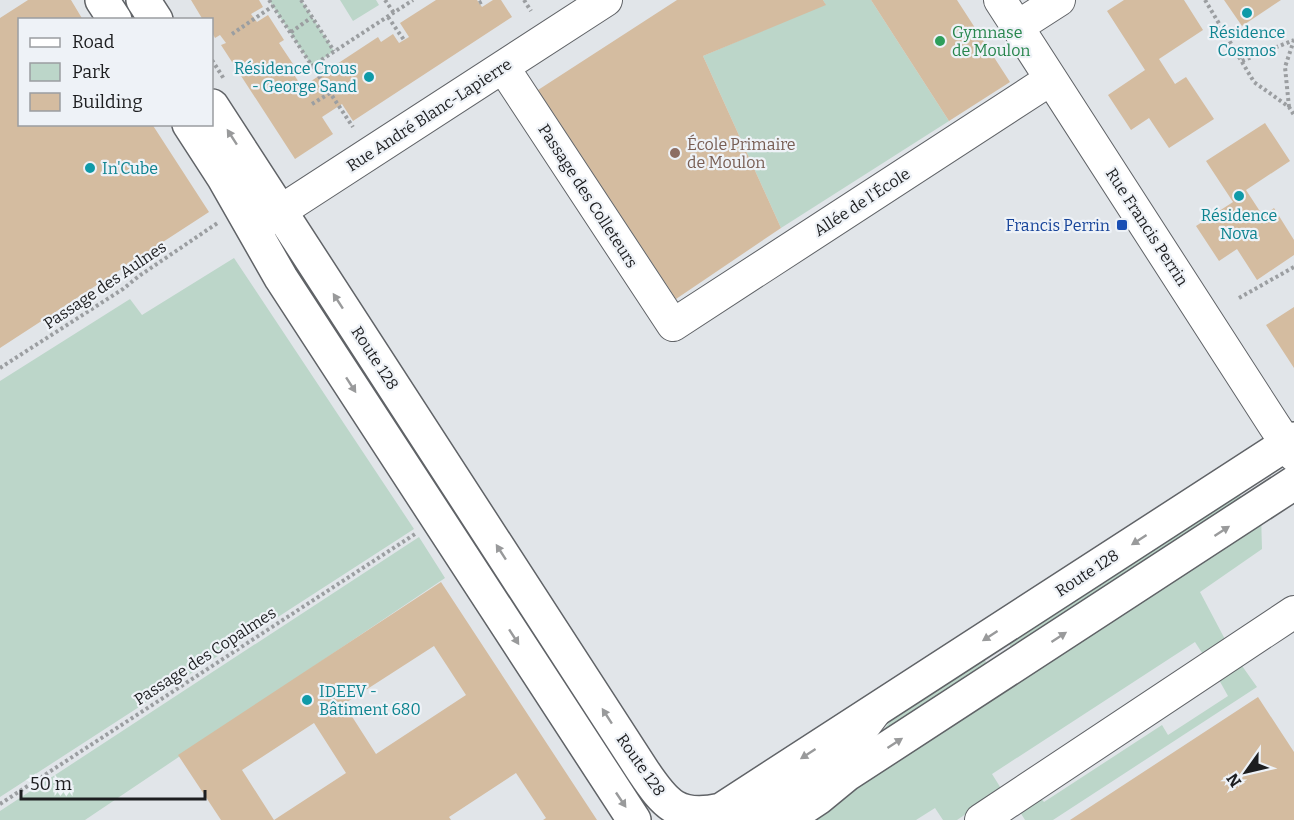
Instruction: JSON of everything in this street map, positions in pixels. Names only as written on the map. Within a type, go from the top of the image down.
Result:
[{"type":"main road","points":[[102,0],[114,18]]},
{"type":"main road","points":[[143,0],[155,18]]},
{"type":"main road","name":"Route 128","points":[[213,108],[656,790],[672,807],[688,814],[705,815],[721,810],[874,712],[1293,465]]},
{"type":"main road","points":[[190,126],[224,178],[281,278],[634,820]]},
{"type":"main road","points":[[785,820],[818,798],[846,775],[1293,465]]},
{"type":"street","name":"Rue André Blanc-Lapierre","points":[[253,229],[606,0]]},
{"type":"street","name":"Rue Francis Perrin","points":[[1000,0],[1293,465]]},
{"type":"street","points":[[1017,27],[1059,0]]},
{"type":"street","name":"Passage des Colleteurs","points":[[503,67],[674,326]]},
{"type":"street","name":"Allée de l'École","points":[[674,326],[1051,79]]},
{"type":"street","points":[[981,820],[1294,612]]},
{"type":"street","points":[[752,820],[788,797],[841,757],[874,712]]},
{"type":"street","points":[[656,790],[669,820]]},
{"type":"path","points":[[269,0],[353,127]]},
{"type":"path","points":[[301,0],[334,51]]},
{"type":"path","points":[[385,0],[394,13]]},
{"type":"path","points":[[312,66],[413,0]]},
{"type":"path","points":[[524,0],[531,11]]},
{"type":"path","points":[[1205,0],[1254,82],[1289,107],[1294,115]]},
{"type":"path","points":[[232,34],[273,6]]},
{"type":"path","points":[[291,32],[312,17]]},
{"type":"path","points":[[388,17],[404,40]]},
{"type":"path","points":[[1242,62],[1294,40]]},
{"type":"path","points":[[1289,107],[1285,67],[1294,40]]},
{"type":"path","points":[[312,104],[330,93]]},
{"type":"path","name":"Passage des Aulnes","points":[[0,369],[123,289],[222,220]]},
{"type":"path","points":[[1239,298],[1294,267]]},
{"type":"path","name":"Passage des Copalmes","points":[[0,804],[423,529]]},
{"type":"green space","points":[[269,0],[301,0],[334,51],[312,66]]},
{"type":"green space","points":[[340,0],[376,0],[379,5],[353,21]]},
{"type":"green space","points":[[823,0],[871,0],[949,121],[781,228],[703,56],[825,4]]},
{"type":"green space","points":[[234,258],[414,529],[0,797],[0,381],[130,299],[142,315]]},
{"type":"green space","points":[[1235,488],[1247,505],[1016,655],[1005,638]]},
{"type":"green space","points":[[1261,514],[1262,549],[1200,592],[1228,645],[1206,659],[1195,642],[992,774],[1002,790],[957,820],[943,820],[935,808],[916,820],[809,820],[851,780]]},
{"type":"green space","points":[[419,537],[445,578],[85,820],[0,820],[0,811]]},
{"type":"green space","points":[[980,653],[992,671],[875,741],[904,703]]},
{"type":"green space","points":[[1240,663],[1257,687],[1053,820],[1025,820],[1017,807],[1037,794],[1044,802],[1162,725],[1168,735],[1228,696],[1218,678]]},
{"type":"building","name":"In'Cube","points":[[28,0],[71,0],[82,18],[18,18],[18,126],[153,126],[209,212],[0,348],[0,18]]},
{"type":"building","name":"Résidence Crous - George Sand","points":[[191,0],[259,0],[263,7],[251,14],[257,22],[268,15],[284,40],[279,43],[293,64],[289,67],[302,87],[378,37],[381,42],[393,34],[399,43],[409,37],[400,23],[436,0],[477,0],[482,7],[493,0],[501,0],[512,17],[353,121],[342,104],[322,117],[333,134],[295,159],[221,45],[226,43],[220,35],[215,38],[213,18],[202,18]]},
{"type":"building","points":[[677,0],[823,0],[826,5],[703,56],[781,228],[676,299],[538,90]]},
{"type":"building","name":"Gymnase de Moulon","points":[[871,0],[957,0],[1010,82],[949,121]]},
{"type":"building","points":[[1124,0],[1184,0],[1203,30],[1159,59],[1175,84],[1186,77],[1214,119],[1169,148],[1149,118],[1131,130],[1108,95],[1145,70],[1107,11]]},
{"type":"building","name":"Résidence Cosmos","points":[[1224,0],[1281,0],[1242,26]]},
{"type":"building","name":"Résidence Nova","points":[[1265,123],[1290,161],[1246,190],[1263,216],[1274,208],[1294,240],[1294,255],[1257,280],[1237,249],[1219,261],[1196,226],[1233,202],[1206,161]]},
{"type":"building","points":[[1294,307],[1294,368],[1266,325]]},
{"type":"building","name":"IDEEV - Bâtiment 680","points":[[441,582],[597,820],[543,820],[546,818],[516,773],[449,817],[451,820],[274,820],[221,820],[178,755]],"holes":[[[434,646],[466,695],[376,754],[344,704]],[[314,723],[346,773],[274,820],[242,770]]]},
{"type":"building","points":[[1258,697],[1294,752],[1294,820],[1070,820]]},
{"type":"place","name":"Résidence Cosmos","points":[[1247,13]]},
{"type":"place","name":"Gymnase de Moulon","points":[[940,41]]},
{"type":"place","name":"Résidence Crous - George Sand","points":[[369,77]]},
{"type":"place","name":"École Primaire de Moulon","points":[[675,153]]},
{"type":"place","name":"In'Cube","points":[[90,168]]},
{"type":"place","name":"Résidence Nova","points":[[1239,196]]},
{"type":"place","name":"Francis Perrin","points":[[1122,225]]},
{"type":"place","name":"IDEEV - Bâtiment 680","points":[[307,700]]}]
